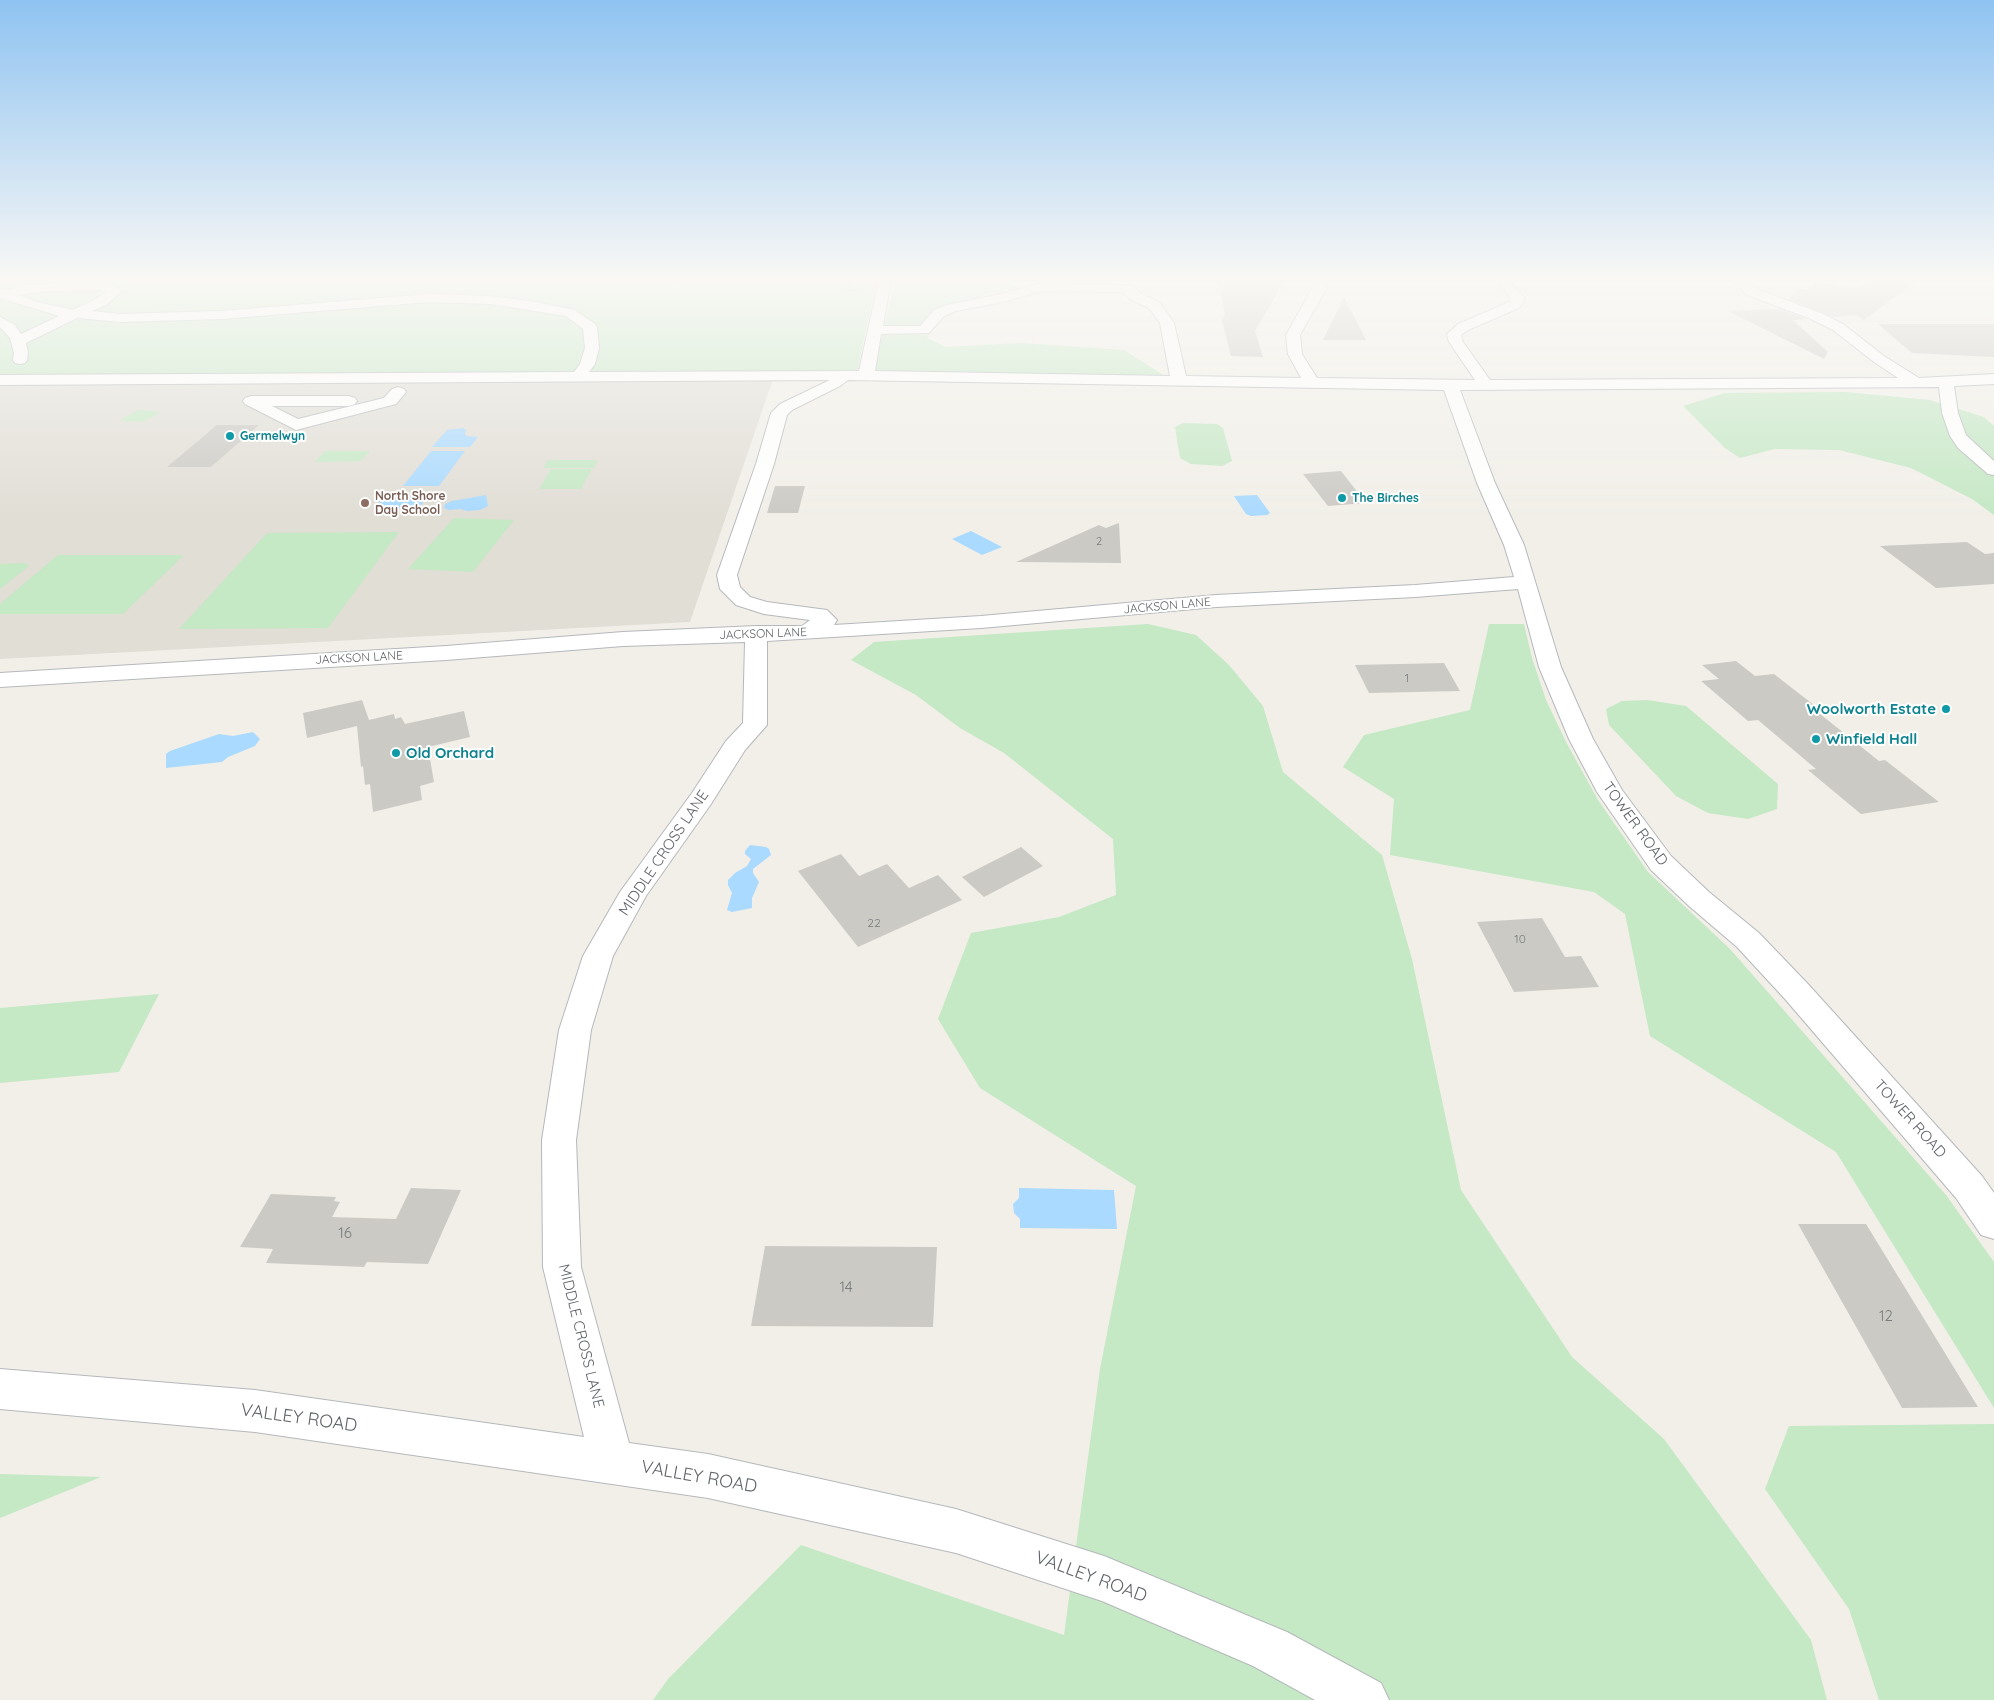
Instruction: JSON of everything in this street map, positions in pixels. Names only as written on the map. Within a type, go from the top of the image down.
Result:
[{"type":"street","points":[[1,380],[14,374],[20,358]]},
{"type":"street","points":[[578,377],[589,358]]},
{"type":"street","points":[[866,376],[869,358]]},
{"type":"street","points":[[1174,358],[1179,380]]},
{"type":"street","points":[[1297,358],[1311,382]]},
{"type":"street","points":[[1467,358],[1485,384]]},
{"type":"street","points":[[1878,358],[1914,381]]},
{"type":"street","points":[[803,633],[826,620],[819,615],[764,608],[743,601],[730,589],[727,575],[765,464],[779,413],[786,407],[834,383],[844,375]]},
{"type":"street","points":[[251,401],[578,377],[844,375],[1450,385],[1946,382],[1994,378]]},
{"type":"street","points":[[1,380],[279,378],[401,390]]},
{"type":"street","points":[[251,401],[279,378]]},
{"type":"street","points":[[1946,382],[1950,414],[1958,436],[1964,444],[1994,470]]},
{"type":"street","name":"TOWER ROAD","points":[[1450,385],[1486,483],[1514,544],[1550,667],[1581,739],[1610,792],[1661,863],[1748,940],[1790,985],[1969,1187],[1994,1223]]},
{"type":"street","points":[[251,401],[296,424],[401,390]]},
{"type":"street","name":"JACKSON LANE","points":[[0,680],[446,653],[622,639],[756,633],[803,633],[981,622],[1216,601],[1415,591],[1526,582]]},
{"type":"street","name":"MIDDLE CROSS LANE","points":[[612,1461],[562,1267],[559,1140],[575,1030],[598,956],[634,892],[702,798],[735,746],[755,725],[756,633]]},
{"type":"street","name":"VALLEY ROAD","points":[[0,1389],[255,1411],[612,1461],[708,1476],[965,1534],[1104,1578],[1270,1649],[1364,1700]]},
{"type":"shaded area","name":"North Shore Day School","points":[[773,379],[690,622],[0,659],[0,384]]},
{"type":"green space","points":[[0,358],[860,358],[857,372],[0,378]]},
{"type":"green space","points":[[877,358],[1137,358],[1165,376],[874,372]]},
{"type":"green space","points":[[1845,392],[1930,400],[1984,417],[1994,426],[1994,515],[1972,499],[1911,468],[1839,450],[1775,449],[1740,458],[1725,448],[1683,406],[1725,393]]},
{"type":"green space","points":[[137,410],[161,412],[143,422],[119,421]]},
{"type":"green space","points":[[1183,423],[1217,424],[1223,428],[1232,461],[1222,466],[1191,464],[1180,458],[1175,427]]},
{"type":"green space","points":[[325,451],[370,451],[361,461],[315,462]]},
{"type":"green space","points":[[548,460],[598,460],[594,468],[543,468]]},
{"type":"green space","points":[[551,469],[592,469],[581,489],[539,489]]},
{"type":"green space","points":[[454,518],[514,520],[473,572],[408,569]]},
{"type":"green space","points":[[399,532],[328,628],[179,629],[267,533]]},
{"type":"green space","points":[[58,555],[184,555],[123,614],[0,614],[0,604]]},
{"type":"green space","points":[[25,563],[29,566],[0,589],[0,564]]},
{"type":"green space","points":[[1148,624],[1196,635],[1229,665],[1263,706],[1283,772],[1382,855],[1412,959],[1461,1190],[1572,1357],[1664,1439],[1811,1640],[1827,1700],[653,1700],[668,1679],[801,1545],[1064,1635],[1100,1369],[1136,1186],[980,1088],[938,1019],[971,933],[1059,917],[1116,895],[1113,839],[1004,753],[960,728],[916,695],[851,660],[874,642]]},
{"type":"green space","points":[[1489,624],[1524,624],[1532,658],[1546,700],[1566,742],[1598,800],[1648,872],[1730,949],[1946,1195],[1994,1262],[1994,1408],[1836,1152],[1650,1036],[1625,914],[1594,892],[1390,855],[1394,799],[1343,767],[1364,735],[1470,710]]},
{"type":"green space","points":[[1647,700],[1686,706],[1778,784],[1777,809],[1748,819],[1708,813],[1676,796],[1609,725],[1606,709],[1622,701]]},
{"type":"green space","points":[[159,994],[119,1072],[0,1083],[0,1008]]},
{"type":"green space","points":[[1994,1424],[1994,1700],[1879,1700],[1849,1609],[1765,1489],[1789,1426]]},
{"type":"green space","points":[[0,1474],[101,1477],[0,1518]]},
{"type":"water","points":[[463,428],[466,430],[466,436],[478,437],[470,447],[432,447],[447,430]]},
{"type":"water","points":[[431,451],[465,451],[439,486],[403,486]]},
{"type":"water","points":[[486,495],[488,506],[480,510],[449,510],[444,508],[445,504],[452,501]]},
{"type":"water","points":[[1257,495],[1270,513],[1267,515],[1251,516],[1246,514],[1234,496]]},
{"type":"water","points":[[384,496],[428,496],[418,509],[373,509]]},
{"type":"water","points":[[971,531],[1002,547],[982,555],[952,539]]},
{"type":"water","points":[[253,732],[260,739],[255,746],[228,757],[222,762],[166,768],[166,754],[170,751],[219,734],[233,736]]},
{"type":"water","points":[[750,845],[766,847],[771,855],[753,869],[753,873],[759,882],[752,898],[752,908],[732,912],[727,910],[732,893],[728,880],[747,866],[751,859],[745,854],[745,851]]},
{"type":"water","points":[[1019,1188],[1114,1190],[1117,1229],[1020,1228],[1020,1219],[1014,1213],[1013,1204],[1019,1198]]},
{"type":"building","name":"Germelwyn","points":[[217,425],[259,425],[211,467],[167,467]]},
{"type":"building","name":"The Birches","points":[[1341,471],[1366,503],[1328,506],[1303,474]]},
{"type":"building","points":[[775,486],[805,486],[798,513],[767,513]]},
{"type":"building","points":[[1119,523],[1121,563],[1016,562],[1099,525],[1106,528]]},
{"type":"building","points":[[1967,542],[1985,554],[1994,553],[1994,584],[1936,588],[1880,546]]},
{"type":"building","name":"Winfield Hall","points":[[1736,661],[1755,676],[1774,674],[1819,709],[1815,710],[1879,761],[1885,760],[1939,802],[1861,814],[1808,770],[1816,769],[1758,720],[1748,721],[1701,681],[1719,679],[1702,665]]},
{"type":"building","points":[[1444,663],[1460,691],[1369,693],[1355,665]]},
{"type":"building","name":"Old Orchard","points":[[362,700],[369,720],[394,714],[395,719],[401,717],[405,724],[464,711],[470,737],[428,747],[434,782],[420,786],[422,800],[373,812],[370,784],[365,785],[363,766],[361,767],[357,726],[307,738],[303,713]]},
{"type":"building","points":[[1021,847],[1043,866],[984,897],[962,877]]},
{"type":"building","points":[[841,854],[859,876],[887,864],[909,888],[938,875],[962,900],[858,947],[798,871]]},
{"type":"building","points":[[1542,918],[1565,957],[1581,956],[1599,987],[1514,992],[1477,922]]},
{"type":"building","points":[[411,1188],[461,1190],[428,1264],[367,1262],[364,1267],[266,1263],[273,1249],[240,1247],[271,1194],[336,1197],[334,1201],[340,1202],[332,1217],[396,1219]]},
{"type":"building","points":[[1798,1224],[1866,1224],[1978,1407],[1902,1408]]},
{"type":"building","points":[[765,1246],[937,1247],[933,1327],[751,1326]]},
{"type":"place","name":"Germelwyn","points":[[230,436]]},
{"type":"place","name":"The Birches","points":[[1342,498]]},
{"type":"place","name":"North Shore Day School","points":[[365,503]]},
{"type":"place","name":"Woolworth Estate","points":[[1946,709]]},
{"type":"place","name":"Winfield Hall","points":[[1816,739]]},
{"type":"place","name":"Old Orchard","points":[[396,753]]}]
